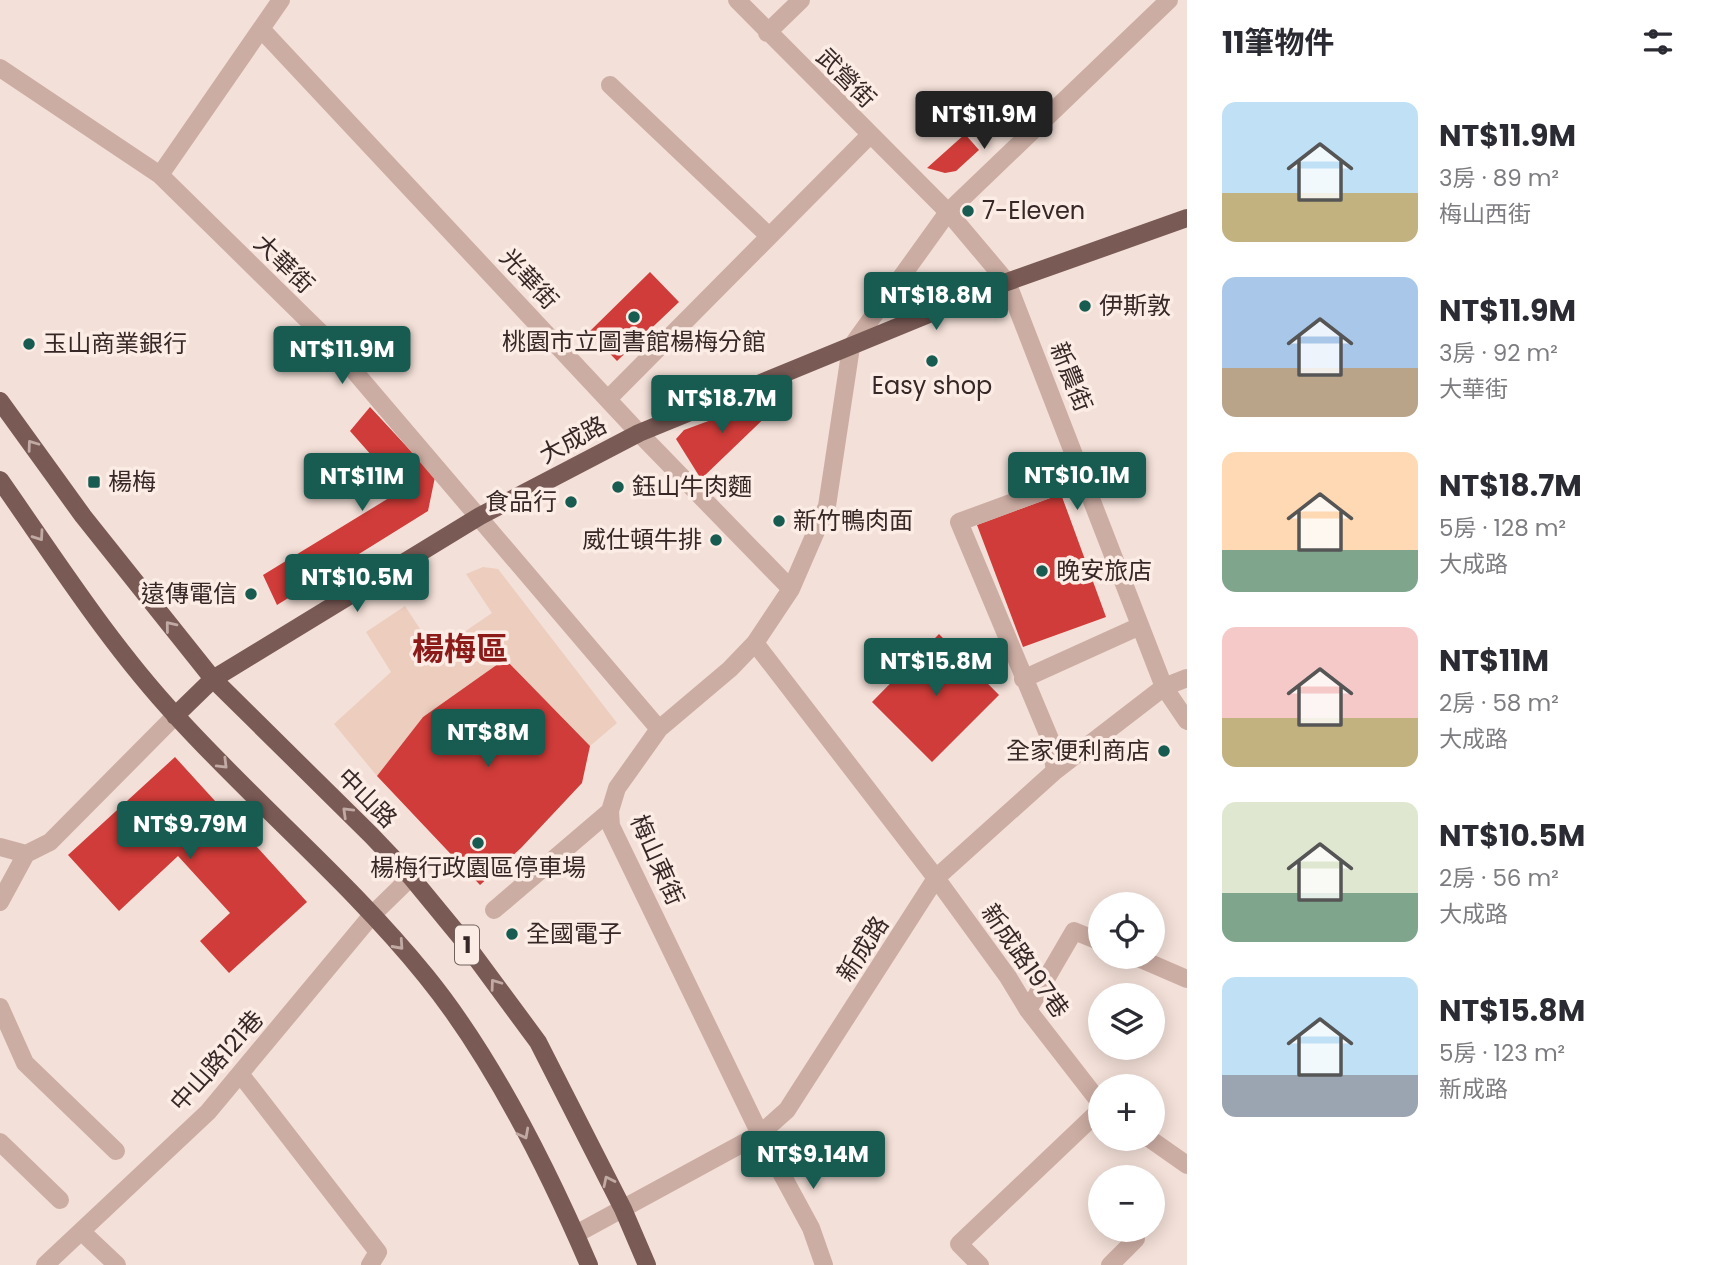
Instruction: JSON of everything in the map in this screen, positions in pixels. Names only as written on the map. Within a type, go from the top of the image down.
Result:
[{"type":"main road","name":"大成路","points":[[175,716],[213,679],[480,516],[639,433],[1007,282],[1187,218]]},
{"type":"main road","name":"中山路","points":[[0,401],[83,516],[213,679],[411,877],[538,1042],[622,1209],[647,1265]]},
{"type":"main road","name":"1","points":[[0,480],[96,617],[175,716],[372,915],[427,976],[484,1062],[576,1234],[589,1265]]},
{"type":"street","points":[[160,175],[281,0]]},
{"type":"street","name":"武營街","points":[[737,0],[869,136],[948,212],[1007,282]]},
{"type":"street","points":[[767,33],[802,0]]},
{"type":"street","points":[[851,347],[948,212],[1169,0]]},
{"type":"street","name":"光華街","points":[[262,30],[639,433],[791,589]]},
{"type":"street","name":"大華街","points":[[0,68],[160,175],[326,338],[659,729]]},
{"type":"street","points":[[610,85],[769,236]]},
{"type":"street","points":[[608,399],[869,136]]},
{"type":"street","name":"新農街","points":[[1007,282],[1164,687],[1187,721]]},
{"type":"street","name":"梅山東街","points":[[824,1265],[811,1228],[760,1134],[611,826],[610,811],[617,788],[659,729],[730,669],[755,643],[791,589],[827,506],[851,347]]},
{"type":"street","points":[[1055,771],[1050,738],[959,523],[1084,476]]},
{"type":"street","points":[[1023,679],[1140,626]]},
{"type":"street","name":"新成路197巷","points":[[755,643],[936,878],[1008,977],[1028,1010],[1088,1087]]},
{"type":"street","name":"新成路","points":[[576,1234],[760,1134],[787,1110],[936,878],[1055,771],[1164,687],[1187,678]]},
{"type":"street","points":[[0,902],[26,854],[50,842],[175,716]]},
{"type":"street","points":[[494,910],[610,811]]},
{"type":"street","points":[[0,847],[26,854]]},
{"type":"street","name":"中山路121巷","points":[[45,1265],[208,1112],[372,915],[411,877]]},
{"type":"street","points":[[1028,1010],[1074,931],[1088,937]]},
{"type":"street","points":[[1164,969],[1187,979]]},
{"type":"street","points":[[0,1007],[25,1063],[116,1151]]},
{"type":"street","points":[[241,1075],[378,1252],[370,1265]]},
{"type":"street","points":[[980,1265],[959,1244],[1088,1122]]},
{"type":"street","points":[[0,1142],[60,1200]]},
{"type":"street","points":[[1165,1150],[1187,1165]]},
{"type":"street","points":[[82,1232],[117,1265]]},
{"type":"street","points":[[1110,1265],[1133,1242]]},
{"type":"shaded area","points":[[483,567],[498,569],[617,723],[590,746],[505,659],[423,717],[377,776],[334,724],[391,672],[366,632],[405,606],[435,652],[492,613],[466,574]]},
{"type":"building","points":[[965,134],[979,150],[956,171],[945,173],[927,168]]},
{"type":"building","name":"桃園市立圖書館楊梅分館","points":[[650,272],[679,302],[617,361],[589,332]]},
{"type":"building","points":[[776,396],[777,406],[701,479],[676,439],[684,430]]},
{"type":"building","points":[[370,407],[435,477],[428,511],[277,605],[263,575],[402,490],[350,431]]},
{"type":"building","name":"晚安旅店","points":[[1061,494],[1106,617],[1023,647],[977,525]]},
{"type":"building","points":[[939,634],[999,695],[932,762],[872,702]]},
{"type":"building","points":[[505,659],[590,746],[582,783],[521,848],[480,885],[377,776],[423,717]]},
{"type":"building","points":[[175,757],[307,902],[229,973],[200,941],[230,913],[178,856],[119,911],[68,855]]},
{"type":"place","name":"7-Eleven","points":[[968,211]]},
{"type":"place","name":"伊斯敦","points":[[1085,306]]},
{"type":"place","name":"桃園市立圖書館楊梅分館","points":[[634,317]]},
{"type":"place","name":"玉山商業銀行","points":[[29,344]]},
{"type":"place","name":"Easy shop","points":[[932,361]]},
{"type":"place","name":"楊梅","points":[[94,482]]},
{"type":"place","name":"鈺山牛肉麵","points":[[618,487]]},
{"type":"place","name":"食品行","points":[[571,502]]},
{"type":"place","name":"新竹鴨肉面","points":[[779,521]]},
{"type":"place","name":"威仕頓牛排","points":[[716,540]]},
{"type":"place","name":"晚安旅店","points":[[1042,571]]},
{"type":"place","name":"遠傳電信","points":[[251,594]]},
{"type":"place","name":"全家便利商店","points":[[1164,751]]},
{"type":"place","name":"楊梅行政園區停車場","points":[[478,843]]},
{"type":"place","name":"全國電子","points":[[512,934]]},
{"type":"district","name":"楊梅區","points":[[460,649]]}]
